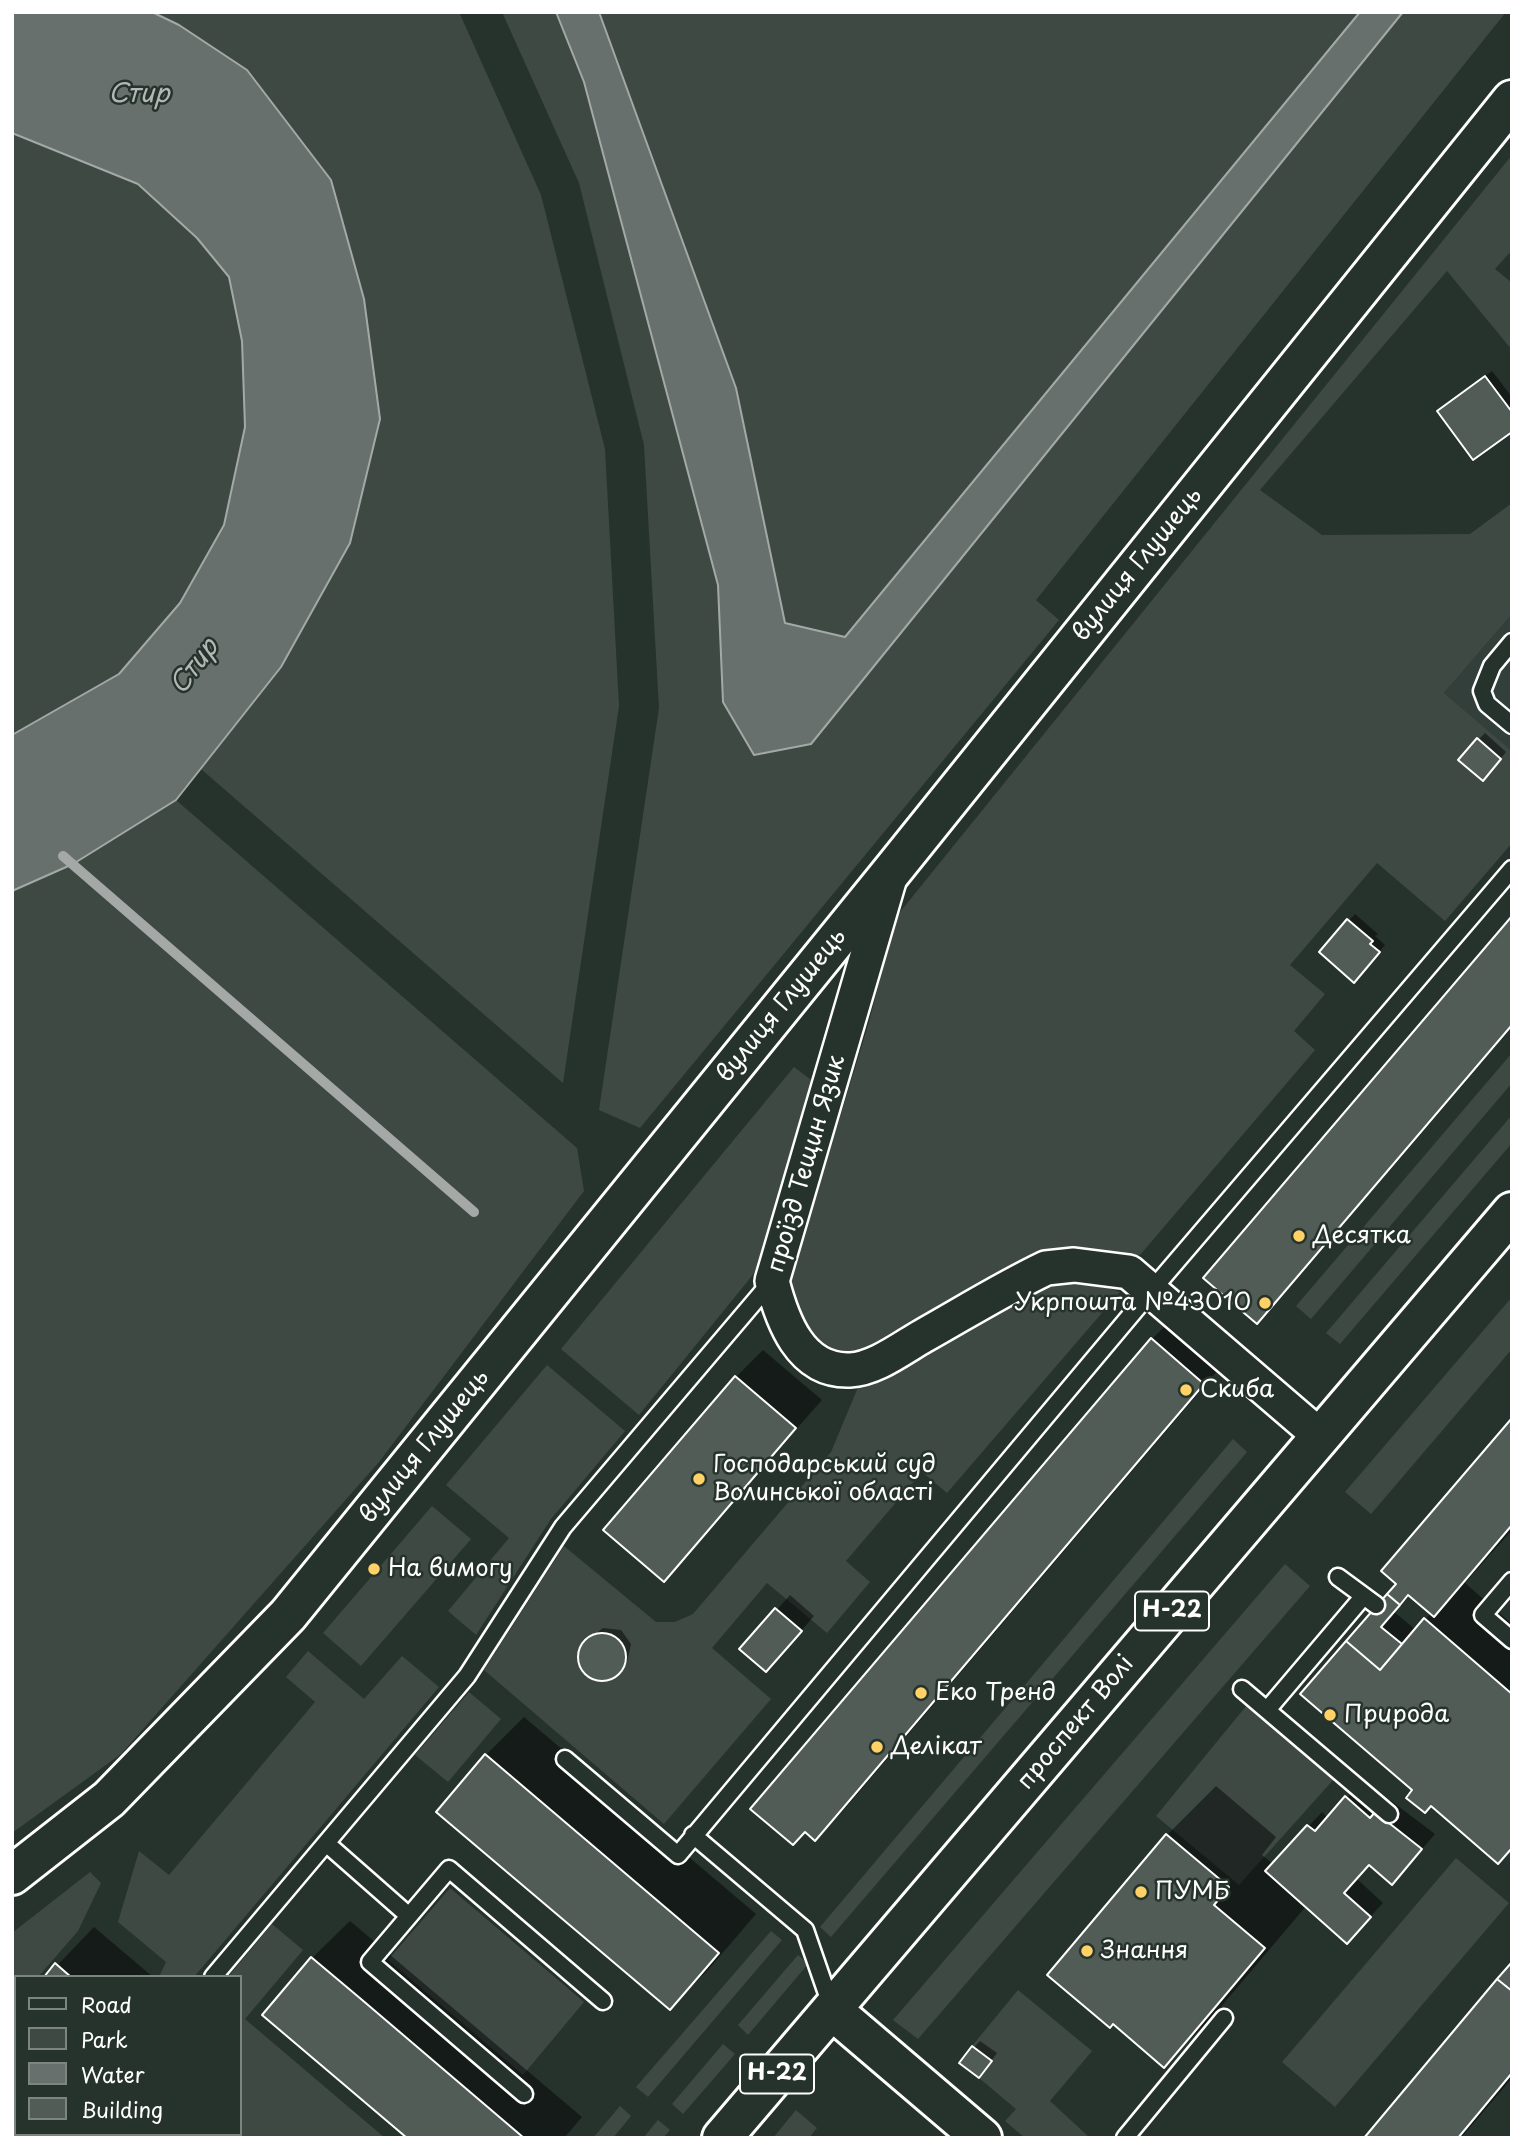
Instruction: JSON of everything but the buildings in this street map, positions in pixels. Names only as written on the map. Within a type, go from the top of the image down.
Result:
[{"type":"street","name":"вулиця Глушець","points":[[12,1875],[109,1799],[288,1615],[892,871],[1512,100]]},
{"type":"street","name":"проїзд Тещин Язик","points":[[892,871],[772,1281],[788,1332],[799,1346],[832,1368],[851,1370],[885,1358],[1046,1268],[1074,1265],[1129,1272],[1321,1437]]},
{"type":"street","name":"проспект Волі","points":[[722,2138],[1512,1212]]},
{"type":"street","points":[[832,2010],[982,2138]]},
{"type":"lane","points":[[1512,642],[1492,666],[1482,691],[1487,704],[1512,725]]},
{"type":"lane","points":[[565,1759],[678,1855],[1151,1291],[1512,869]]},
{"type":"lane","points":[[215,1975],[467,1676],[563,1527],[772,1281]]},
{"type":"lane","points":[[1267,1710],[1369,1602],[1338,1577]]},
{"type":"lane","points":[[1512,1581],[1483,1615],[1512,1640]]},
{"type":"lane","points":[[1242,1689],[1389,1814]]},
{"type":"lane","points":[[693,1835],[805,1930],[832,2010]]},
{"type":"lane","points":[[326,1843],[409,1916]]},
{"type":"lane","points":[[524,2094],[370,1962],[409,1916],[449,1869],[603,2001]]},
{"type":"lane","points":[[1125,2138],[1224,2018]]},
{"type":"shaded area","points":[[1512,614],[1512,751],[1444,693]]},
{"type":"green space","points":[[152,12],[459,12],[541,195],[605,449],[619,706],[563,1083],[201,769],[281,667],[350,543],[380,419],[364,299],[331,180],[179,25]]},
{"type":"green space","points":[[502,12],[556,12],[584,82],[718,585],[723,702],[755,755],[811,744],[1403,12],[1506,12],[1036,600],[1059,620],[640,1128],[599,1110],[659,708],[644,445],[579,183]]},
{"type":"green space","points":[[599,12],[1360,12],[846,637],[785,624],[736,388]]},
{"type":"green space","points":[[12,133],[138,184],[197,238],[229,277],[242,341],[245,427],[224,525],[180,603],[119,674],[12,735]]},
{"type":"green space","points":[[1512,155],[1512,250],[1495,269],[1512,283],[1512,350],[1447,271],[1260,490],[1322,535],[1470,534],[1512,503],[1512,614],[1444,693],[1512,751],[1512,843],[1445,921],[1377,863],[1290,965],[1325,994],[1294,1031],[1315,1050],[1140,1255],[1074,1248],[1042,1252],[862,1350],[846,1352],[822,1343],[812,1334],[805,1322],[790,1281],[869,1022],[896,917]]},
{"type":"green space","points":[[176,800],[577,1148],[584,1191],[379,1462],[121,1754],[12,1833],[12,891],[73,864]]},
{"type":"green space","points":[[1512,1053],[1512,1083],[1311,1319],[1296,1306]]},
{"type":"green space","points":[[794,1067],[815,1083],[760,1266],[639,1415],[561,1349]]},
{"type":"green space","points":[[1512,1115],[1512,1143],[1340,1344],[1326,1333]]},
{"type":"green space","points":[[1075,1282],[1096,1284],[1120,1292],[947,1493],[922,1472],[846,1561],[870,1582],[827,1633],[767,1583],[712,1648],[771,1699],[664,1824],[484,1670],[564,1546],[656,1622],[675,1622],[693,1614],[831,1452],[859,1385],[893,1373],[1050,1285]]},
{"type":"green space","points":[[1512,1297],[1512,1349],[1371,1514],[1345,1492]]},
{"type":"green space","points":[[547,1365],[625,1431],[551,1519],[476,1635],[448,1611],[509,1538],[446,1485]]},
{"type":"green space","points":[[1233,1439],[1247,1452],[831,1937],[820,1927]]},
{"type":"green space","points":[[432,1506],[471,1539],[361,1666],[323,1633]]},
{"type":"green space","points":[[1285,1564],[1310,1586],[918,2039],[893,2020]]},
{"type":"green space","points":[[308,1651],[364,1699],[402,1656],[439,1687],[196,1975],[160,1975],[166,1962],[118,1922],[139,1851],[169,1875],[315,1702],[286,1677]]},
{"type":"green space","points":[[469,1692],[501,1719],[448,1782],[415,1755]]},
{"type":"green space","points":[[1247,1705],[1334,1779],[1239,1885],[1156,1816]]},
{"type":"green space","points":[[1456,1858],[1509,1903],[1335,2107],[1282,2062]]},
{"type":"green space","points":[[90,1872],[101,1883],[78,1931],[40,1975],[14,1975],[12,2007],[12,1933]]},
{"type":"green space","points":[[450,1888],[584,2002],[523,2075],[388,1960]]},
{"type":"green space","points":[[272,1924],[303,1950],[245,2019],[385,2138],[91,2138],[242,2136],[242,1975],[230,1975]]},
{"type":"green space","points":[[771,1931],[782,1940],[648,2097],[636,2087]]},
{"type":"green space","points":[[798,1955],[808,1964],[748,2035],[738,2025]]},
{"type":"green space","points":[[1018,1990],[1092,2051],[1050,2101],[1090,2138],[1025,2138],[1005,2121],[1016,2109],[979,2078],[992,2060],[972,2046]]},
{"type":"green space","points":[[723,2044],[735,2054],[683,2114],[672,2104]]},
{"type":"green space","points":[[620,2106],[631,2116],[613,2138],[593,2138]]},
{"type":"green space","points":[[796,2110],[817,2128],[809,2138],[773,2138]]},
{"type":"green space","points":[[658,2120],[670,2130],[663,2138],[643,2138]]},
{"type":"water","name":"Стир","points":[[12,12],[152,12],[179,25],[247,70],[331,180],[364,299],[380,419],[350,543],[281,667],[176,800],[73,864],[12,891],[12,735],[119,674],[180,603],[224,525],[245,427],[242,341],[229,277],[197,238],[138,184],[12,133]]},
{"type":"water","points":[[556,12],[599,12],[736,388],[785,623],[845,637],[1360,12],[1403,12],[811,744],[754,755],[723,702],[718,585],[584,82]]},
{"type":"waterway","points":[[63,856],[474,1212]]},
{"type":"place","name":"Десятка","points":[[1299,1236]]},
{"type":"place","name":"Укрпошта №43010","points":[[1265,1303]]},
{"type":"place","name":"Скиба","points":[[1186,1390]]},
{"type":"place","name":"Господарський суд Волинської області","points":[[699,1479]]},
{"type":"place","name":"На вимогу","points":[[374,1569]]},
{"type":"place","name":"Еко Тренд","points":[[921,1693]]},
{"type":"place","name":"Природа","points":[[1330,1715]]},
{"type":"place","name":"Делікат","points":[[877,1747]]},
{"type":"place","name":"ПУМБ","points":[[1141,1892]]},
{"type":"place","name":"Знання","points":[[1087,1951]]}]
